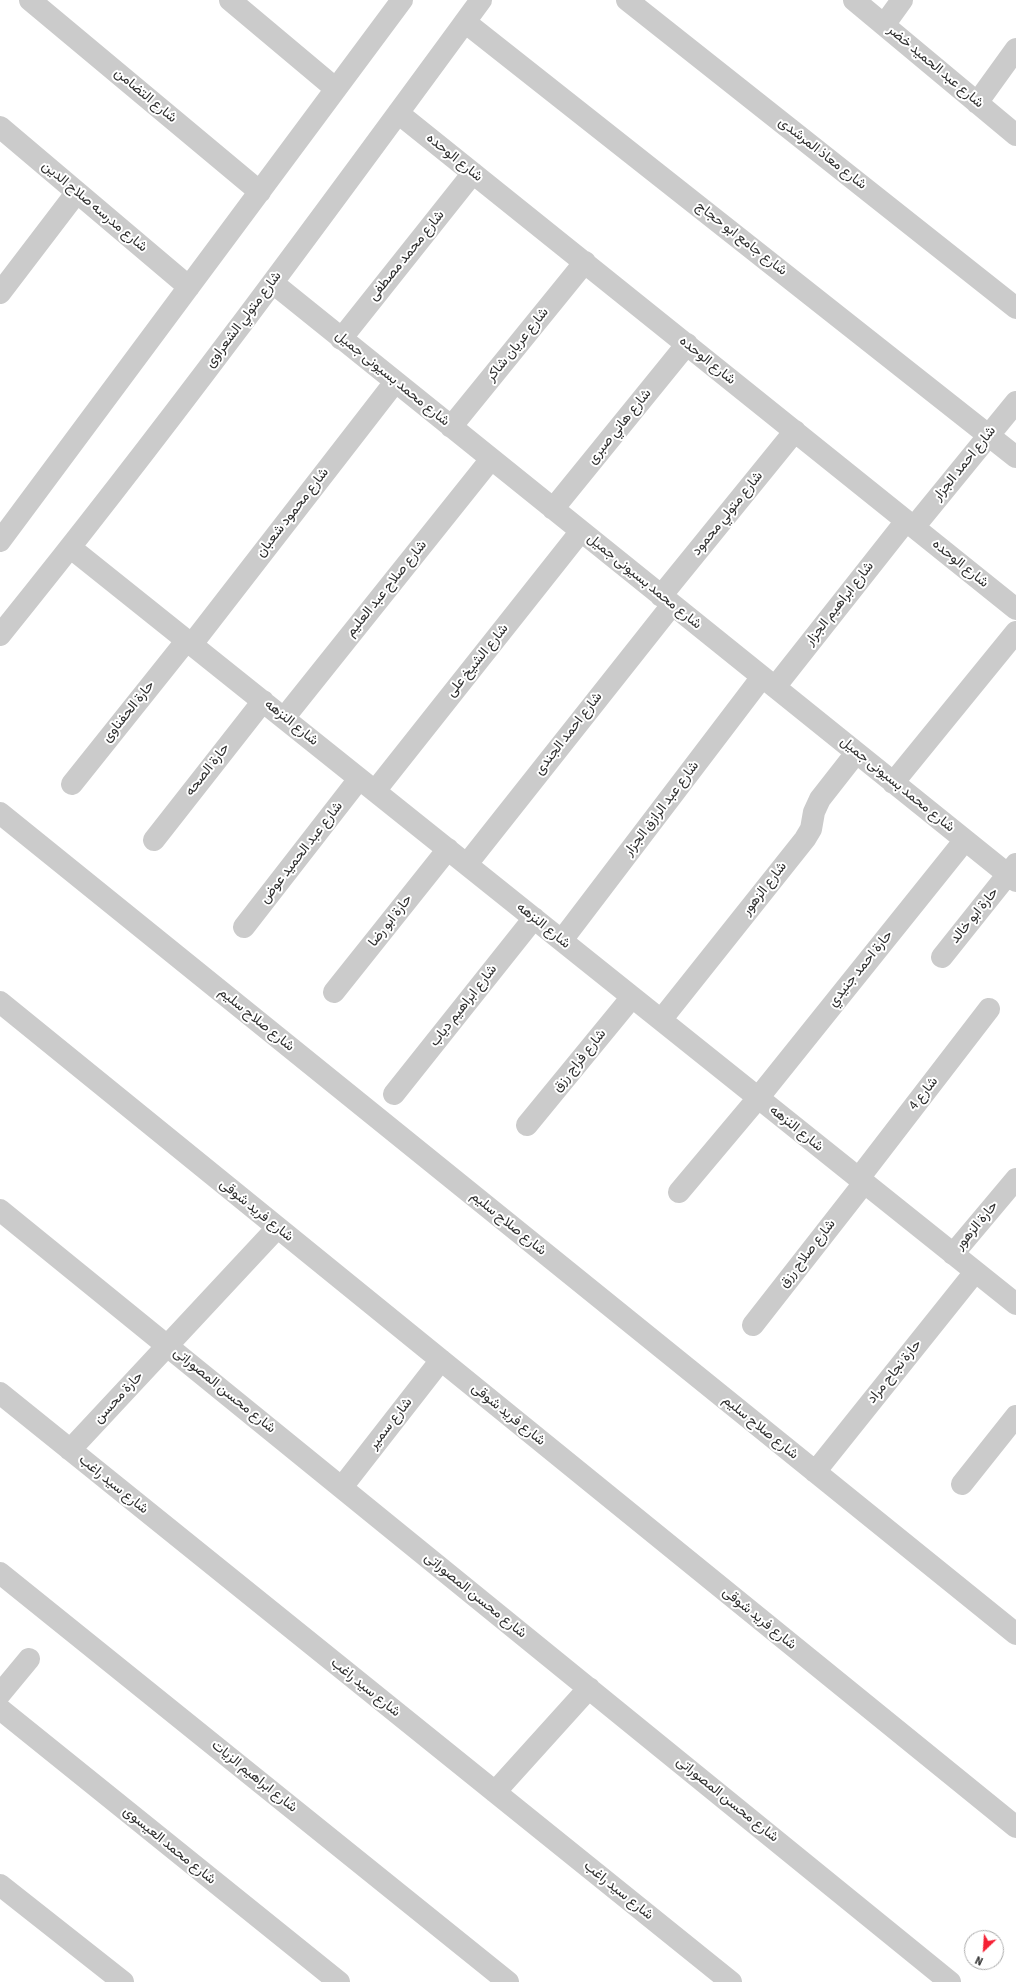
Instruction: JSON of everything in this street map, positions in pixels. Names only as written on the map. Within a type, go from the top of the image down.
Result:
[{"type":"street","name":"شارع التضامن","points":[[30,0],[260,192]]},
{"type":"street","points":[[230,0],[336,89]]},
{"type":"street","points":[[0,541],[7,518],[189,287],[402,0]]},
{"type":"street","name":"شارع متولي الشعراوى","points":[[0,635],[71,548],[272,283],[481,0]]},
{"type":"street","name":"شارع معاذ المرشدى","points":[[627,0],[1016,308]]},
{"type":"street","name":"شارع عبد الحميد خضر","points":[[854,0],[1016,135]]},
{"type":"street","points":[[884,25],[902,0]]},
{"type":"street","name":"شارع جامع ابو حجاج","points":[[465,22],[1016,457]]},
{"type":"street","points":[[977,103],[1016,48]]},
{"type":"street","name":"شارع الوحده","points":[[398,113],[1016,609]]},
{"type":"street","name":"شارع مدرسه صلاح الدين","points":[[0,127],[189,287]]},
{"type":"street","name":"شارع محمد مصطفى","points":[[341,339],[473,173]]},
{"type":"street","points":[[0,293],[76,192]]},
{"type":"street","name":"شارع عريان شاكر","points":[[451,427],[584,262]]},
{"type":"street","name":"شارع محمد بسيونى جميل","points":[[272,283],[893,783],[965,840],[1013,873]]},
{"type":"street","name":"شارع هاني صبرى","points":[[553,509],[687,344]]},
{"type":"street","name":"شارع محمود شعبان","points":[[189,642],[394,382]]},
{"type":"street","name":"شارع احمد الجزار","points":[[910,524],[989,435],[1016,402]]},
{"type":"street","name":"شارع متولي محمود","points":[[667,600],[795,432]]},
{"type":"street","name":"شارع صلاح عبد العليم","points":[[284,718],[491,459]]},
{"type":"street","name":"شارع ابراهيم الجزار","points":[[768,682],[910,524]]},
{"type":"street","name":"شارع الشيخ على","points":[[367,785],[581,531]]},
{"type":"street","name":"شارع النزهه","points":[[71,548],[1016,1304]]},
{"type":"street","name":"شارع احمد الجندى","points":[[467,864],[667,600]]},
{"type":"street","points":[[893,783],[1016,632]]},
{"type":"street","name":"حارة الحفناوى","points":[[72,784],[189,642]]},
{"type":"street","name":"شارع عبد الرازق الجزار","points":[[562,940],[768,682]]},
{"type":"street","name":"حارة الصحه","points":[[154,840],[263,701]]},
{"type":"street","name":"شارع الزهور","points":[[661,1020],[804,839],[811,829],[814,812],[820,799],[856,753]]},
{"type":"street","name":"شارع عبد الحميد عوض","points":[[244,927],[367,785]]},
{"type":"street","name":"شارع صلاح سليم","points":[[0,813],[1016,1634]]},
{"type":"street","name":"حارة احمد جنيدي","points":[[679,1192],[758,1098],[965,840]]},
{"type":"street","name":"حارة ابو رضا","points":[[334,992],[448,849]]},
{"type":"street","name":"حارة ابو خالد","points":[[942,957],[1013,873]]},
{"type":"street","name":"شارع ابراهيم دياب","points":[[394,1094],[534,918]]},
{"type":"street","name":"شارع فراج رزق","points":[[528,1125],[632,997]]},
{"type":"street","name":"شارع فريد شوقى","points":[[0,1002],[276,1228],[1016,1827]]},
{"type":"street","name":"شارع 4","points":[[861,1181],[989,1009]]},
{"type":"street","name":"حارة الزهور","points":[[953,1254],[1016,1179]]},
{"type":"street","name":"شارع صلاح رزق","points":[[753,1325],[861,1181]]},
{"type":"street","name":"شارع محسن المصوراتى","points":[[0,1210],[950,1982]]},
{"type":"street","points":[[168,1345],[276,1228]]},
{"type":"street","name":"حارة نجاح مراد","points":[[815,1472],[975,1272]]},
{"type":"street","name":"حارة محسن","points":[[70,1450],[168,1345]]},
{"type":"street","name":"شارع سمير","points":[[342,1487],[440,1360]]},
{"type":"street","name":"شارع سيد راغب","points":[[0,1393],[732,1982]]},
{"type":"street","points":[[962,1484],[1016,1416]]},
{"type":"street","name":"شارع ابراهيم الزيات","points":[[0,1572],[508,1982]]},
{"type":"street","points":[[0,1694],[29,1659]]},
{"type":"street","points":[[495,1792],[589,1688]]},
{"type":"street","name":"شارع محمد العيسوى","points":[[0,1709],[339,1982]]},
{"type":"street","points":[[0,1885],[123,1982]]}]
